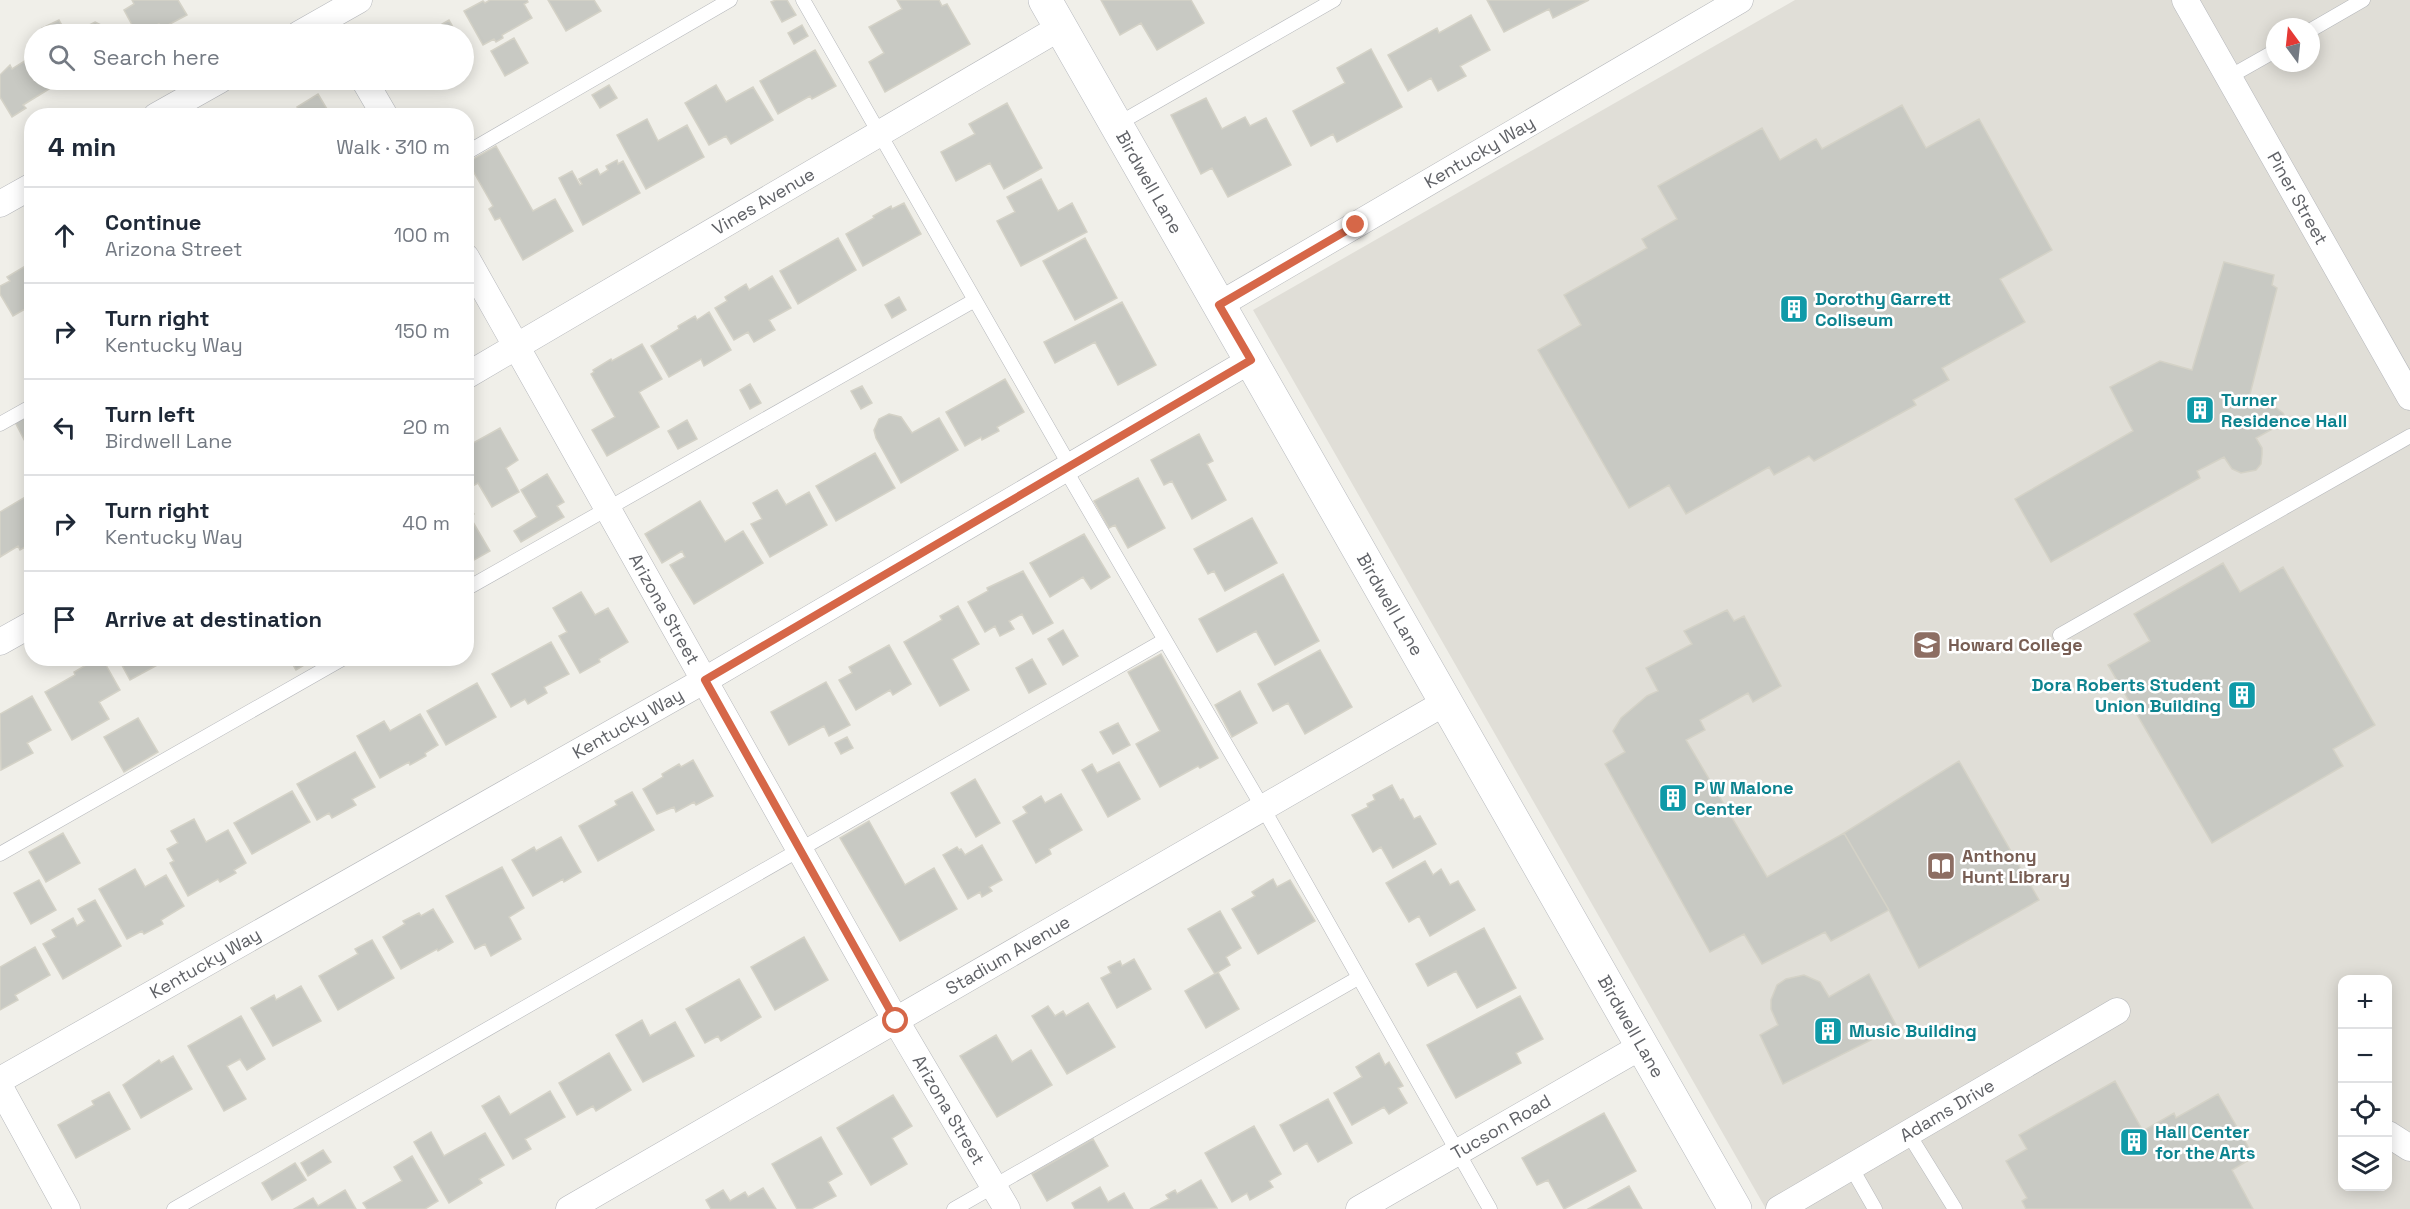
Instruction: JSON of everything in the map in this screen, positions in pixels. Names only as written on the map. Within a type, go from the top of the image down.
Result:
[{"type":"main road","name":"Birdwell Lane","points":[[1053,14],[1736,1209]]},
{"type":"street","points":[[335,24],[359,0]]},
{"type":"street","name":"Kentucky Way","points":[[1219,305],[1740,0]]},
{"type":"street","name":"Piner Street","points":[[2185,0],[2410,397]]},
{"type":"street","name":"Vines Avenue","points":[[474,371],[879,134],[1053,14]]},
{"type":"street","points":[[170,108],[202,90]]},
{"type":"street","points":[[370,90],[380,108]]},
{"type":"street","points":[[0,204],[24,190]]},
{"type":"street","name":"Arizona Street","points":[[474,271],[896,1021],[1006,1209]]},
{"type":"street","name":"Kentucky Way","points":[[0,1080],[705,680],[1251,360]]},
{"type":"street","points":[[0,642],[24,628]]},
{"type":"street","name":"Stadium Avenue","points":[[569,1209],[1446,702]]},
{"type":"street","name":"Adams Drive","points":[[1779,1209],[2117,1011]]},
{"type":"street","name":"Tucson Road","points":[[1359,1209],[1642,1046]]},
{"type":"street","points":[[0,1088],[67,1209]]},
{"type":"street","points":[[2392,1137],[2410,1148]]},
{"type":"lane","points":[[474,148],[730,0]]},
{"type":"lane","points":[[803,0],[975,300],[1164,641],[1263,808],[1490,1209]]},
{"type":"lane","points":[[1116,125],[1334,0]]},
{"type":"lane","points":[[2320,25],[2363,0]]},
{"type":"lane","points":[[2229,77],[2266,56]]},
{"type":"lane","points":[[474,584],[975,300]]},
{"type":"lane","points":[[0,424],[24,410]]},
{"type":"lane","points":[[2060,635],[2410,436]]},
{"type":"lane","points":[[174,1209],[1164,641]]},
{"type":"lane","points":[[0,854],[331,666]]},
{"type":"lane","points":[[954,1209],[1358,978]]},
{"type":"lane","points":[[1908,1133],[1955,1209]]},
{"type":"lane","points":[[1851,1167],[1875,1209]]},
{"type":"shaded area","name":"Howard College","points":[[1795,0],[2410,0],[2410,1209],[1766,1209],[1253,310]]},
{"type":"building","points":[[132,0],[178,0],[187,15],[170,24],[132,24],[124,10],[134,4]]},
{"type":"building","points":[[490,0],[527,0],[528,2],[524,4],[532,18],[502,35],[503,38],[496,42],[494,39],[483,45],[474,29],[474,24],[471,24],[464,11],[483,1],[485,3]]},
{"type":"building","points":[[548,0],[594,0],[601,11],[566,31]]},
{"type":"building","points":[[787,0],[796,15],[782,22],[771,2]]},
{"type":"building","points":[[897,0],[939,0],[942,6],[947,4],[970,44],[885,92],[869,62],[884,53],[869,27],[902,9]]},
{"type":"building","points":[[1101,0],[1191,0],[1204,23],[1157,50],[1141,23],[1120,35]]},
{"type":"building","points":[[1487,0],[1589,0],[1553,18],[1549,9],[1504,32]]},
{"type":"building","points":[[1471,15],[1490,50],[1460,66],[1466,76],[1438,91],[1431,78],[1408,91],[1388,55],[1437,28],[1439,33]]},
{"type":"building","points":[[802,25],[808,36],[794,44],[788,33]]},
{"type":"building","points":[[514,38],[528,63],[505,76],[491,51]]},
{"type":"building","points":[[1371,49],[1402,107],[1337,142],[1333,134],[1311,146],[1293,111],[1345,83],[1337,68]]},
{"type":"building","points":[[815,50],[836,86],[812,99],[810,96],[778,114],[760,81]]},
{"type":"building","points":[[24,61],[24,90],[47,90],[23,105],[26,108],[12,117],[0,97],[0,75],[10,65],[12,69]]},
{"type":"building","points":[[609,85],[617,98],[600,108],[592,95]]},
{"type":"building","points":[[716,85],[726,102],[753,87],[773,120],[731,144],[726,136],[709,145],[685,103]]},
{"type":"building","points":[[318,94],[326,108],[298,108]]},
{"type":"building","points":[[1206,98],[1222,129],[1245,117],[1250,126],[1266,118],[1291,165],[1228,197],[1212,168],[1201,174],[1171,115]]},
{"type":"building","points":[[1007,103],[1042,168],[1004,189],[990,163],[956,181],[941,152],[975,134],[969,124]]},
{"type":"building","name":"Dorothy Garrett Coliseum","points":[[1902,105],[1926,148],[1979,119],[2052,250],[2000,279],[2025,322],[1942,368],[1949,380],[1913,400],[1916,405],[1814,461],[1809,456],[1774,475],[1769,467],[1686,514],[1669,485],[1629,508],[1538,350],[1581,325],[1564,295],[1647,248],[1642,239],[1677,219],[1658,186],[1762,128],[1780,160],[1816,139],[1822,149]]},
{"type":"building","points":[[647,119],[658,141],[687,125],[704,157],[646,189],[617,135]]},
{"type":"building","points":[[496,146],[533,211],[555,199],[573,231],[523,260],[500,218],[495,220],[489,209],[493,206],[474,173],[474,159]]},
{"type":"building","points":[[617,160],[618,164],[623,161],[640,193],[583,225],[559,178],[572,171],[580,185],[582,184],[579,179],[597,169],[600,175],[608,170],[606,166]]},
{"type":"building","points":[[1041,179],[1058,211],[1072,203],[1087,232],[1021,266],[997,221],[1015,212],[1007,197]]},
{"type":"building","points":[[904,203],[921,234],[863,266],[846,234],[891,206],[892,209]]},
{"type":"building","points":[[838,238],[856,270],[798,304],[780,271]]},
{"type":"building","points":[[1085,238],[1117,298],[1075,320],[1043,261]]},
{"type":"building","name":"Turner Residence Hall","points":[[2224,262],[2274,275],[2272,285],[2277,288],[2248,402],[2275,407],[2283,413],[2287,421],[2256,438],[2262,448],[2262,454],[2261,464],[2256,470],[2241,473],[2232,469],[2224,457],[2197,471],[2200,478],[2051,562],[2015,499],[2133,431],[2110,387],[2160,361],[2192,370]]},
{"type":"building","points":[[24,267],[24,310],[13,316],[0,294],[0,286],[10,281],[7,277]]},
{"type":"building","points":[[772,276],[791,308],[769,320],[775,330],[754,342],[748,332],[734,340],[715,308],[727,301],[725,297],[746,284],[749,290]]},
{"type":"building","points":[[899,297],[906,310],[892,318],[885,305]]},
{"type":"building","points":[[1122,302],[1156,365],[1118,385],[1095,342],[1055,363],[1044,342]]},
{"type":"building","points":[[709,312],[731,350],[704,366],[701,359],[669,377],[651,346],[695,316],[697,320]]},
{"type":"building","points":[[642,344],[662,379],[639,392],[659,427],[607,456],[592,430],[615,417],[591,374],[593,370],[611,359],[612,361]]},
{"type":"building","points":[[1005,379],[1024,412],[997,427],[999,431],[965,446],[946,412]]},
{"type":"building","points":[[750,384],[761,403],[750,409],[740,390]]},
{"type":"building","points":[[862,386],[872,403],[861,409],[851,391]]},
{"type":"building","points":[[889,414],[901,417],[912,433],[939,418],[958,450],[901,483],[876,438],[874,430],[879,419]]},
{"type":"building","points":[[24,417],[24,439],[15,422]]},
{"type":"building","points":[[687,420],[697,439],[678,449],[668,431]]},
{"type":"building","points":[[500,428],[518,460],[506,468],[519,492],[492,507],[478,483],[474,485],[474,443]]},
{"type":"building","points":[[1199,434],[1213,461],[1207,464],[1226,500],[1192,519],[1172,481],[1164,485],[1151,460]]},
{"type":"building","points":[[875,453],[895,488],[836,521],[816,486]]},
{"type":"building","points":[[547,474],[564,502],[557,506],[564,517],[521,542],[514,531],[537,517],[521,490]]},
{"type":"building","points":[[1138,478],[1165,528],[1128,548],[1115,525],[1109,528],[1094,501]]},
{"type":"building","points":[[777,490],[786,505],[809,492],[827,525],[770,557],[751,524],[762,519],[753,503]]},
{"type":"building","points":[[24,498],[24,548],[20,550],[18,546],[0,557],[0,512]]},
{"type":"building","points":[[700,501],[725,542],[743,531],[763,563],[694,604],[670,565],[685,557],[682,551],[662,563],[645,534]]},
{"type":"building","points":[[1252,518],[1277,563],[1225,591],[1214,571],[1208,574],[1194,549]]},
{"type":"building","points":[[474,524],[490,551],[474,560]]},
{"type":"building","points":[[1084,534],[1110,577],[1091,589],[1083,577],[1050,597],[1030,563]]},
{"type":"building","name":"Dora Roberts Student Union Building","points":[[2223,563],[2240,592],[2283,567],[2375,725],[2333,749],[2343,766],[2212,843],[2108,665],[2150,641],[2134,614]]},
{"type":"building","points":[[1023,571],[1053,623],[1033,634],[1022,614],[1009,621],[1014,629],[1000,636],[995,626],[985,632],[968,602],[988,591],[987,588]]},
{"type":"building","points":[[1283,574],[1319,641],[1275,665],[1256,631],[1217,652],[1199,619]]},
{"type":"building","points":[[581,592],[595,615],[608,608],[628,642],[580,673],[559,636],[567,632],[553,608]]},
{"type":"building","points":[[958,606],[979,644],[952,659],[969,690],[940,706],[904,642],[942,620],[940,616]]},
{"type":"building","name":"P W Malone Center","points":[[1727,610],[1734,621],[1744,616],[1781,686],[1753,702],[1748,693],[1700,720],[1705,730],[1686,740],[1767,877],[1844,833],[1889,910],[1831,941],[1825,932],[1762,964],[1744,934],[1710,952],[1605,764],[1625,752],[1613,731],[1621,718],[1647,696],[1658,691],[1646,668],[1692,644],[1684,631]]},
{"type":"building","points":[[1063,630],[1078,656],[1063,665],[1048,639]]},
{"type":"building","points":[[551,642],[569,674],[544,687],[547,693],[528,704],[525,699],[511,707],[492,674]]},
{"type":"building","points":[[889,645],[911,684],[893,695],[890,690],[856,710],[839,680],[852,673],[849,667]]},
{"type":"building","points":[[1320,650],[1352,707],[1305,734],[1288,703],[1273,711],[1258,684]]},
{"type":"building","points":[[1161,654],[1218,758],[1160,787],[1136,744],[1160,731],[1128,672]]},
{"type":"building","points":[[1032,659],[1046,684],[1029,693],[1016,668]]},
{"type":"building","points":[[84,666],[106,666],[120,690],[99,702],[109,719],[72,740],[45,692],[75,675],[74,672]]},
{"type":"building","points":[[122,666],[155,666],[130,680]]},
{"type":"building","points":[[826,682],[850,725],[829,736],[824,726],[789,745],[771,712]]},
{"type":"building","points":[[477,683],[496,717],[446,745],[427,711]]},
{"type":"building","points":[[1240,691],[1257,723],[1232,737],[1215,705]]},
{"type":"building","points":[[32,696],[51,730],[27,743],[33,753],[1,770],[0,714]]},
{"type":"building","points":[[420,714],[438,745],[425,753],[426,756],[410,765],[409,762],[380,778],[357,736],[384,721],[390,731]]},
{"type":"building","points":[[138,718],[158,752],[124,772],[104,737]]},
{"type":"building","points":[[1118,723],[1130,745],[1113,754],[1100,732]]},
{"type":"building","points":[[847,737],[853,748],[841,754],[835,743]]},
{"type":"building","points":[[355,752],[375,787],[352,799],[356,805],[332,818],[329,813],[317,820],[297,784]]},
{"type":"building","points":[[693,760],[713,796],[696,805],[694,802],[676,812],[674,807],[657,814],[643,789],[679,764],[681,767]]},
{"type":"building","name":"Anthony Hunt Library","points":[[1959,761],[2039,900],[1919,968],[1889,910],[1844,833]]},
{"type":"building","points":[[1119,762],[1140,799],[1108,817],[1082,770],[1092,764],[1097,773]]},
{"type":"building","points":[[975,779],[1000,823],[976,837],[951,793]]},
{"type":"building","points":[[1392,785],[1414,819],[1420,816],[1436,844],[1393,868],[1381,847],[1373,852],[1352,815],[1368,807],[1367,804],[1375,800],[1373,795]]},
{"type":"building","points":[[292,791],[310,822],[252,854],[234,823]]},
{"type":"building","points":[[632,792],[654,830],[598,861],[579,826],[617,805],[615,801]]},
{"type":"building","points":[[1061,794],[1082,830],[1049,849],[1051,854],[1036,863],[1013,821],[1027,813],[1023,807],[1041,796],[1045,803]]},
{"type":"building","points":[[194,819],[206,842],[228,830],[246,863],[234,870],[236,873],[220,882],[218,879],[188,896],[170,863],[174,861],[167,849],[178,843],[171,831]]},
{"type":"building","points":[[869,821],[905,885],[934,868],[957,909],[900,941],[840,838]]},
{"type":"building","points":[[63,833],[80,863],[46,882],[29,852]]},
{"type":"building","points":[[561,837],[581,872],[533,896],[512,860],[534,847],[536,851]]},
{"type":"building","points":[[982,845],[1002,880],[989,887],[992,891],[982,897],[980,892],[968,899],[943,855],[957,847],[965,855]]},
{"type":"building","points":[[1425,861],[1433,875],[1441,869],[1450,885],[1458,881],[1475,910],[1430,936],[1419,916],[1409,922],[1386,883]]},
{"type":"building","points":[[502,867],[524,908],[509,917],[521,939],[491,956],[485,944],[475,949],[446,896]]},
{"type":"building","points":[[135,869],[145,887],[166,875],[184,906],[161,920],[163,924],[144,934],[142,931],[127,939],[99,889]]},
{"type":"building","points":[[1273,879],[1277,887],[1290,880],[1315,921],[1258,954],[1232,909],[1255,896],[1252,892]]},
{"type":"building","points":[[39,880],[56,910],[31,924],[14,893]]},
{"type":"building","points":[[95,900],[121,946],[63,979],[43,944],[56,937],[52,930],[73,918],[77,926],[85,921],[78,909]]},
{"type":"building","points":[[433,909],[453,942],[401,969],[383,937],[405,924],[403,921],[419,913],[421,916]]},
{"type":"building","points":[[1220,911],[1241,948],[1226,957],[1230,965],[1215,974],[1188,929]]},
{"type":"building","points":[[1484,928],[1516,988],[1477,1008],[1456,971],[1428,986],[1416,964]]},
{"type":"building","points":[[804,937],[828,980],[775,1010],[751,967]]},
{"type":"building","points":[[372,940],[394,978],[338,1010],[319,976],[358,954],[355,949]]},
{"type":"building","points":[[35,947],[50,975],[15,995],[18,1000],[0,1010],[0,967]]},
{"type":"building","points":[[1134,959],[1151,989],[1117,1008],[1101,978],[1111,973],[1108,967],[1120,961],[1122,966]]},
{"type":"building","points":[[1218,972],[1239,1009],[1206,1028],[1185,991]]},
{"type":"building","name":"Music Building","points":[[1869,974],[1897,1027],[1783,1084],[1760,1035],[1778,1025],[1771,1009],[1771,1000],[1777,985],[1786,979],[1804,975],[1820,982],[1829,997]]},
{"type":"building","points":[[739,979],[761,1017],[721,1041],[718,1036],[705,1043],[686,1009]]},
{"type":"building","points":[[301,986],[321,1021],[273,1046],[251,1008],[274,995],[276,1000]]},
{"type":"building","points":[[1520,996],[1543,1039],[1516,1053],[1521,1063],[1456,1098],[1427,1045]]},
{"type":"building","points":[[1088,1003],[1115,1047],[1067,1074],[1032,1016],[1048,1006],[1055,1016],[1063,1011],[1066,1016]]},
{"type":"building","points":[[241,1016],[265,1059],[247,1070],[240,1059],[227,1066],[246,1099],[224,1111],[188,1046]]},
{"type":"building","points":[[642,1020],[650,1036],[675,1022],[694,1056],[643,1082],[616,1035]]},
{"type":"building","points":[[996,1035],[1012,1062],[1031,1050],[1052,1085],[997,1117],[960,1056]]},
{"type":"building","points":[[609,1053],[631,1090],[596,1111],[593,1106],[577,1115],[559,1083]]},
{"type":"building","points":[[1379,1053],[1385,1065],[1389,1062],[1403,1086],[1398,1088],[1407,1103],[1389,1114],[1384,1107],[1352,1125],[1334,1093],[1362,1077],[1356,1067]]},
{"type":"building","points":[[173,1056],[192,1089],[141,1118],[123,1085],[159,1060],[161,1063]]},
{"type":"building","name":"Hall Center for the Arts","points":[[2115,1081],[2143,1131],[2174,1113],[2176,1118],[2218,1094],[2254,1157],[2232,1170],[2253,1209],[2026,1209],[2022,1201],[2027,1198],[2006,1161],[2027,1149],[2019,1135]]},
{"type":"building","points":[[550,1091],[565,1117],[525,1139],[531,1149],[513,1159],[482,1106],[499,1096],[510,1115]]},
{"type":"building","points":[[109,1092],[130,1129],[76,1158],[58,1125],[94,1105],[92,1101]]},
{"type":"building","points":[[893,1095],[912,1126],[892,1138],[907,1164],[871,1185],[837,1128]]},
{"type":"building","points":[[1328,1099],[1352,1143],[1318,1162],[1307,1143],[1294,1151],[1280,1125]]},
{"type":"building","points":[[1604,1113],[1636,1171],[1564,1209],[1548,1180],[1537,1185],[1522,1158]]},
{"type":"building","points":[[1254,1126],[1281,1174],[1269,1181],[1273,1187],[1250,1200],[1247,1193],[1232,1202],[1205,1153]]},
{"type":"building","points":[[431,1132],[444,1156],[485,1133],[504,1165],[479,1179],[482,1183],[449,1203],[414,1142]]},
{"type":"building","points":[[821,1137],[842,1174],[828,1182],[836,1196],[811,1209],[797,1209],[772,1164]]},
{"type":"building","points":[[1093,1139],[1108,1166],[1047,1201],[1032,1174]]},
{"type":"building","points":[[323,1150],[331,1162],[308,1176],[301,1163]]},
{"type":"building","points":[[412,1156],[438,1201],[425,1209],[367,1209],[363,1203],[402,1181],[394,1167]]},
{"type":"building","points":[[295,1163],[306,1180],[272,1200],[262,1183]]},
{"type":"building","points":[[1201,1180],[1217,1208],[1150,1209],[1169,1199],[1166,1195],[1175,1190],[1177,1194]]},
{"type":"building","points":[[1629,1186],[1642,1209],[1588,1209]]},
{"type":"building","points":[[1100,1187],[1108,1202],[1124,1193],[1133,1209],[1075,1209],[1072,1203]]},
{"type":"building","points":[[763,1188],[776,1209],[711,1209],[706,1200],[723,1190],[730,1201],[745,1192],[748,1197]]},
{"type":"building","points":[[345,1190],[356,1209],[294,1209],[313,1198],[318,1206]]},
{"type":"place","name":"Dorothy Garrett Coliseum","points":[[1794,309]]},
{"type":"place","name":"Turner Residence Hall","points":[[2200,410]]},
{"type":"place","name":"Howard College","points":[[1927,645]]},
{"type":"place","name":"Dora Roberts Student Union Building","points":[[2242,695]]},
{"type":"place","name":"P W Malone Center","points":[[1673,798]]},
{"type":"place","name":"Anthony Hunt Library","points":[[1941,866]]},
{"type":"place","name":"Music Building","points":[[1828,1031]]},
{"type":"place","name":"Hall Center for the Arts","points":[[2134,1142]]},
{"type":"route","points":[[896,1021],[705,680],[1251,360],[1219,305],[1356,225]]}]
